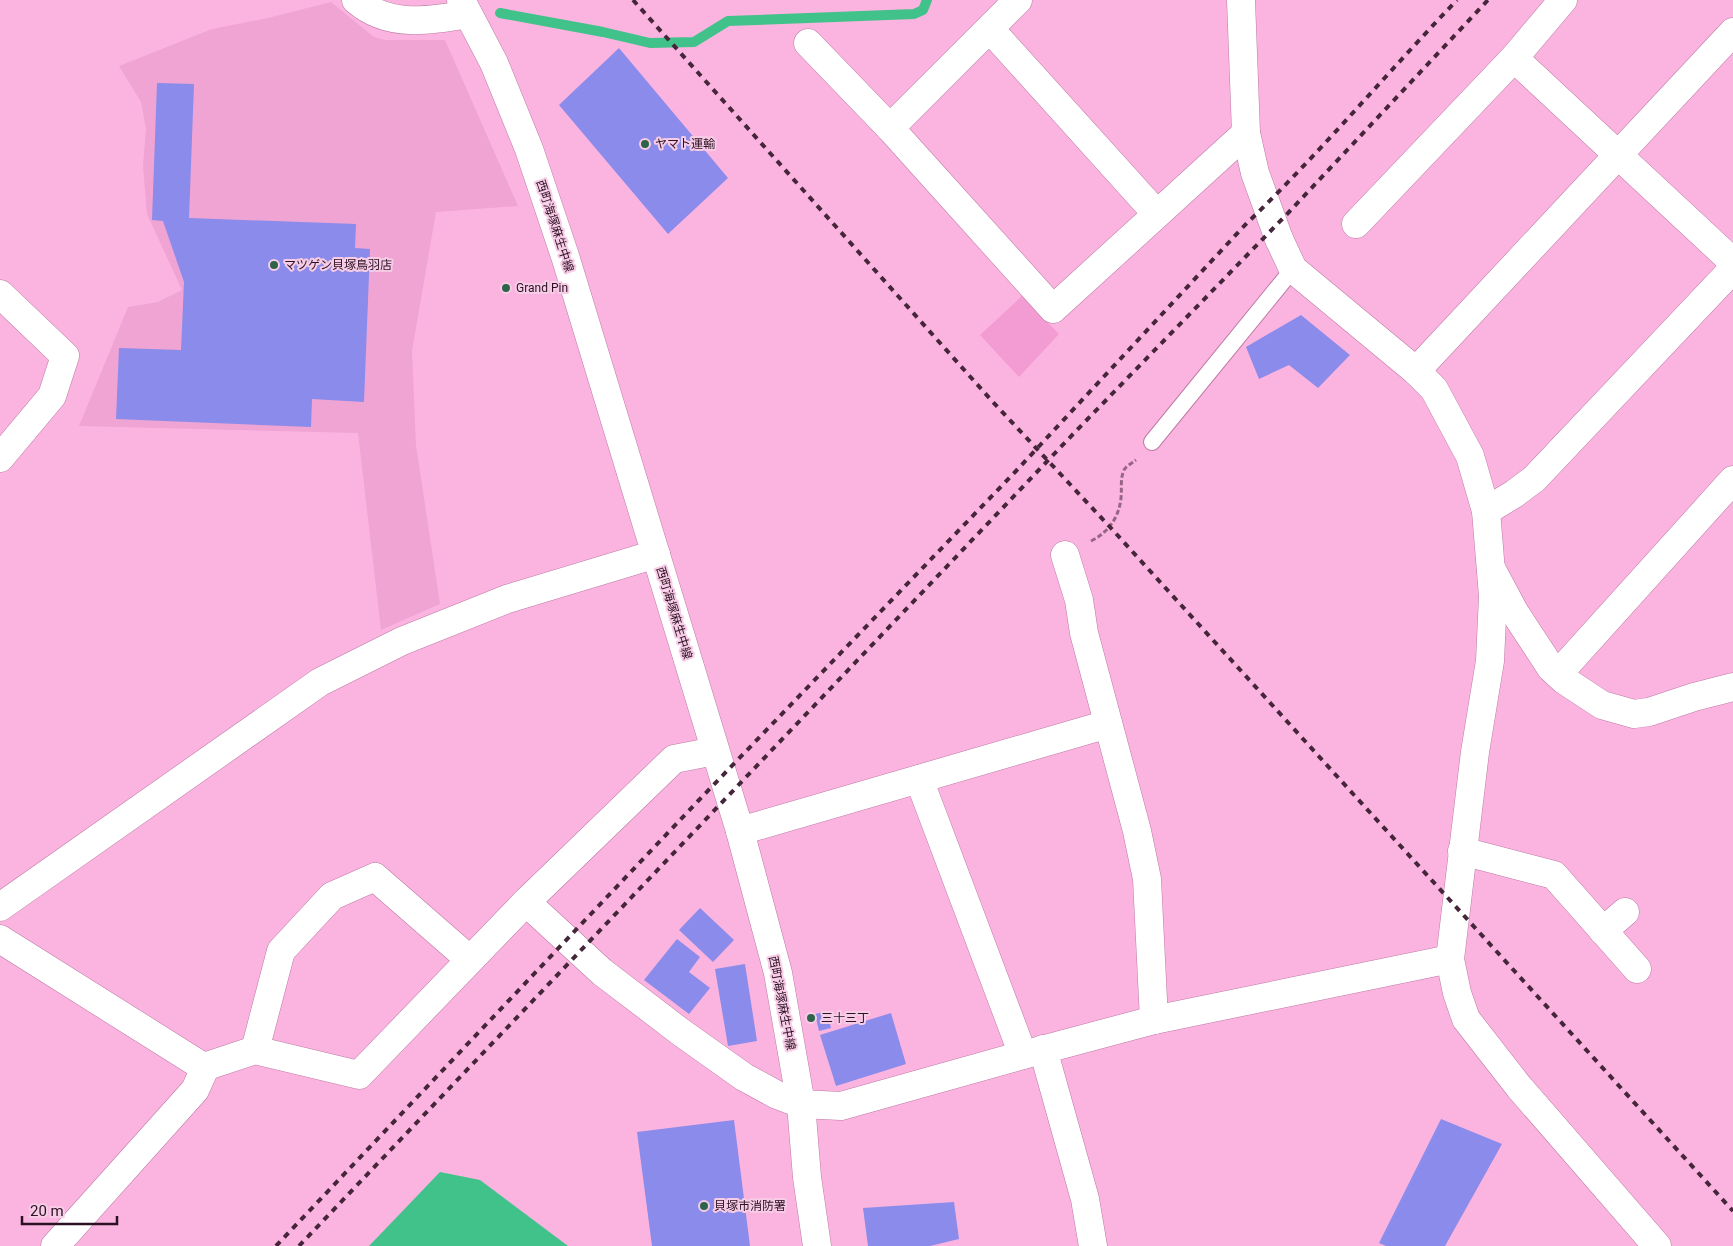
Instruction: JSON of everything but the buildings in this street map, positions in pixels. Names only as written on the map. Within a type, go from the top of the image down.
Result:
[{"type":"street","points":[[356,0],[364,7],[395,19],[430,21],[464,7]]},
{"type":"street","points":[[890,128],[1018,0]]},
{"type":"street","points":[[1240,0],[1246,133],[1255,173],[1278,239],[1293,269],[1416,371],[1434,389],[1470,456],[1486,511],[1493,596],[1490,661],[1475,752],[1450,959],[1457,993],[1466,1020],[1519,1087],[1657,1246]]},
{"type":"street","points":[[1356,224],[1514,58],[1563,0]]},
{"type":"street","name":"西町海塚麻生中線","points":[[464,7],[494,63],[530,149],[565,256],[740,831],[778,973],[801,1104],[807,1177],[817,1246]]},
{"type":"street","points":[[990,29],[1156,213]]},
{"type":"street","points":[[1416,371],[1733,32]]},
{"type":"street","points":[[808,43],[890,128],[1054,309],[1156,213],[1246,133]]},
{"type":"street","points":[[1514,58],[1733,262]]},
{"type":"street","points":[[1486,511],[1534,480],[1733,270]]},
{"type":"street","points":[[0,294],[65,356],[52,396],[0,458]]},
{"type":"street","points":[[1558,674],[1733,480]]},
{"type":"street","points":[[5,897],[320,682],[402,641],[507,599],[656,554]]},
{"type":"street","points":[[1064,556],[1079,600],[1084,633],[1137,831],[1147,879],[1154,1020]]},
{"type":"street","points":[[1491,568],[1515,613],[1551,668],[1602,705],[1634,714],[1649,712],[1694,697],[1733,687]]},
{"type":"street","points":[[740,831],[1108,724]]},
{"type":"street","points":[[204,1068],[255,1050],[359,1074],[526,902],[674,759],[716,751]]},
{"type":"street","points":[[919,779],[1033,1052],[1085,1199],[1093,1246]]},
{"type":"street","points":[[1462,852],[1554,875],[1637,968]]},
{"type":"street","points":[[255,1050],[281,951],[332,896],[375,877],[469,959]]},
{"type":"street","points":[[526,902],[602,972],[682,1032],[744,1077],[777,1095],[801,1104],[841,1106],[1154,1020],[1450,959]]},
{"type":"street","points":[[1604,931],[1625,912]]},
{"type":"street","points":[[0,939],[204,1068]]},
{"type":"street","points":[[56,1246],[195,1090],[204,1068]]},
{"type":"lane","points":[[1152,442],[1293,269]]},
{"type":"path","points":[[1064,556],[1100,536],[1110,527],[1118,515],[1125,469],[1152,442]]},
{"type":"shaded area","points":[[331,2],[374,37],[385,40],[445,40],[518,206],[436,212],[412,351],[416,445],[440,604],[381,630],[358,433],[79,426],[128,307],[158,302],[182,290],[147,214],[143,166],[146,129],[141,102],[119,66],[212,29],[268,18]]},
{"type":"shaded area","points":[[1022,296],[1059,334],[1019,377],[980,335]]},
{"type":"shaded area","points":[[440,1172],[480,1180],[568,1246],[369,1246]]},
{"type":"waterway","points":[[500,13],[603,32],[650,43],[694,42],[728,21],[914,14],[923,10],[927,0]]},
{"type":"railway","points":[[633,0],[992,401],[1110,527],[1733,1211]]},
{"type":"railway","points":[[276,1246],[699,800],[1016,471],[1457,0]]},
{"type":"railway","points":[[299,1246],[1076,431],[1289,212],[1488,0]]},
{"type":"place","name":"ヤマト運輸","points":[[645,144]]},
{"type":"place","name":"マツゲン貝塚鳥羽店","points":[[274,265]]},
{"type":"place","name":"Grand Pin","points":[[506,288]]},
{"type":"place","name":"三十三丁","points":[[811,1018]]},
{"type":"place","name":"貝塚市消防署","points":[[704,1206]]}]
